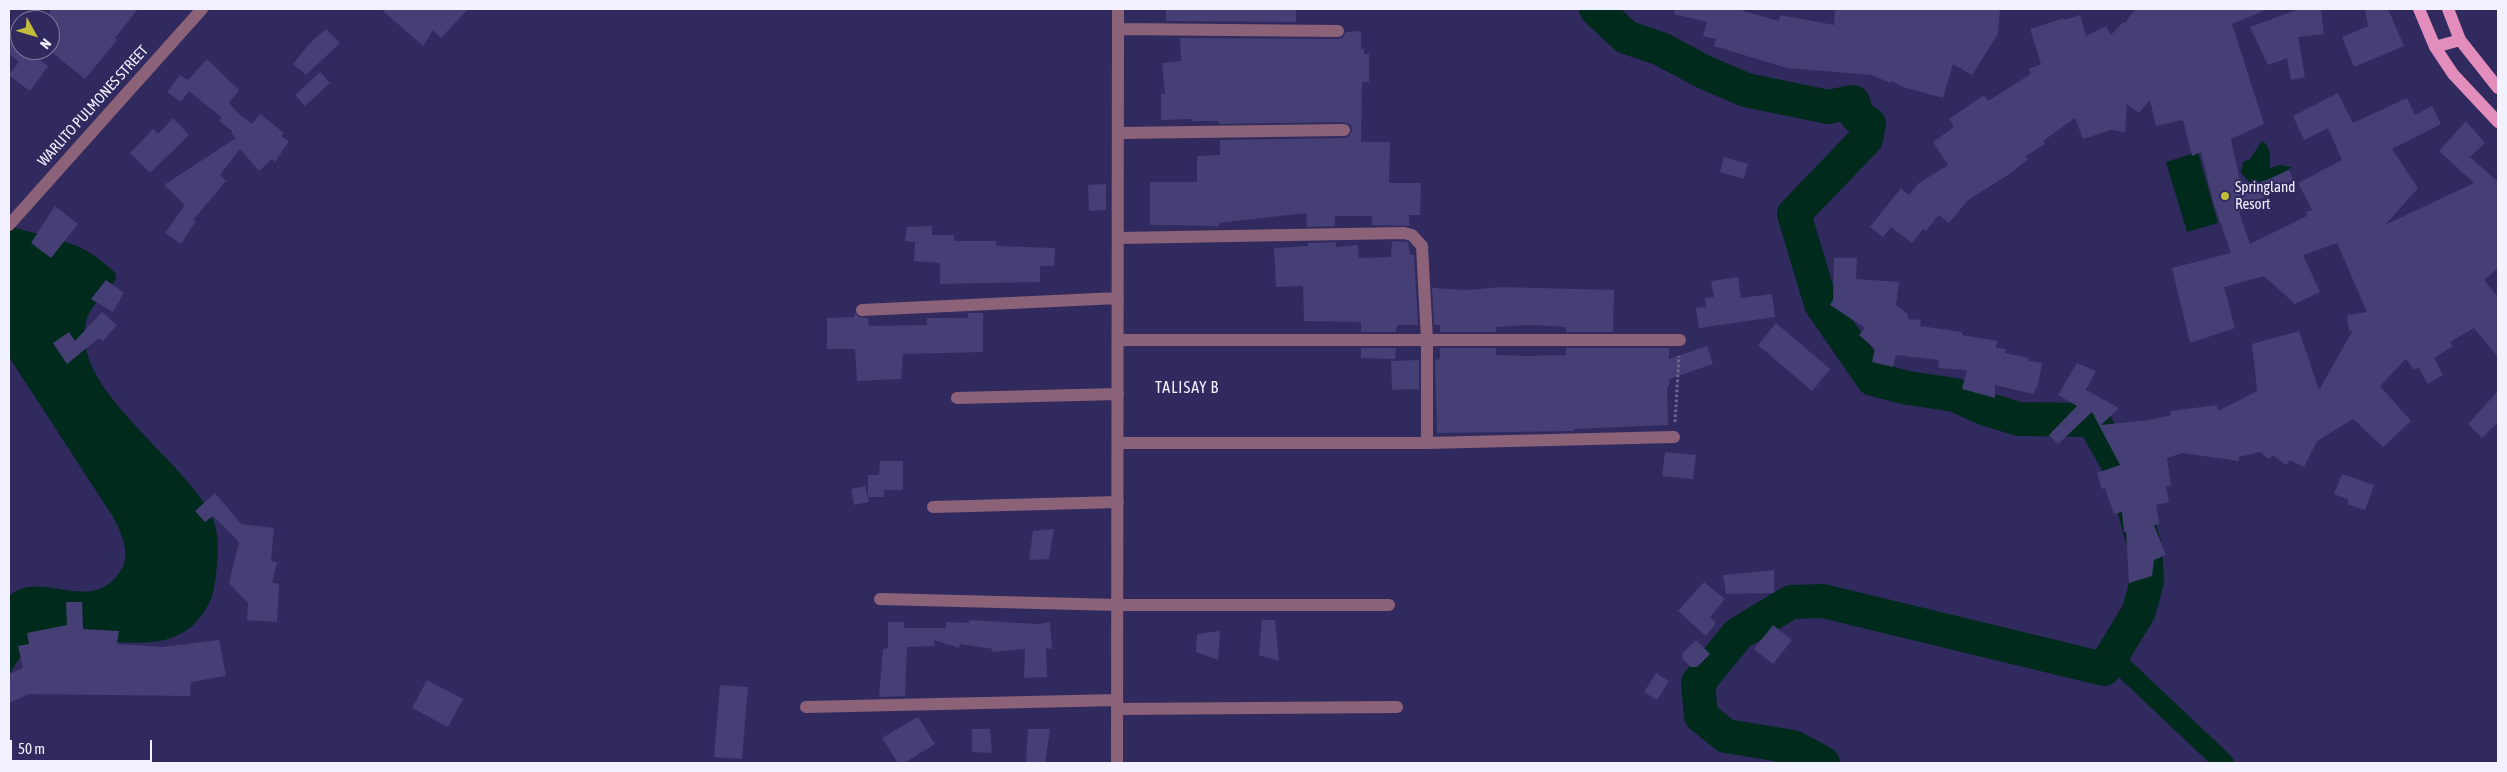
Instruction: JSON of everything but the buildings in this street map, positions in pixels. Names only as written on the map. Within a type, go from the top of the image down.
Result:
[{"type":"main road","points":[[2419,9],[2435,47],[2453,74],[2498,122]]},
{"type":"main road","points":[[2448,9],[2460,40],[2498,88]]},
{"type":"main road","points":[[2435,47],[2460,40]]},
{"type":"street","name":"WARLITO PULMONES STREET","points":[[9,225],[202,9]]},
{"type":"street","points":[[1117,763],[1118,9]]},
{"type":"street","points":[[1118,29],[1338,31]]},
{"type":"street","points":[[1118,133],[1344,130]]},
{"type":"street","points":[[1118,238],[1404,233],[1412,235],[1422,246],[1426,340],[1427,443]]},
{"type":"street","points":[[862,310],[1118,298]]},
{"type":"street","points":[[1118,340],[1680,340]]},
{"type":"street","points":[[957,398],[1118,394]]},
{"type":"street","points":[[1118,444],[1427,443],[1674,437]]},
{"type":"street","points":[[933,508],[1118,502]]},
{"type":"street","points":[[880,599],[1118,605],[1389,605]]},
{"type":"street","points":[[806,707],[1117,705],[1397,707]]},
{"type":"path","points":[[1674,437],[1680,340]]},
{"type":"shaded area","points":[[2262,141],[2269,150],[2270,168],[2280,165],[2292,167],[2274,178],[2251,184],[2241,173],[2243,162],[2250,159]]},
{"type":"shaded area","points":[[2198,152],[2218,223],[2187,232],[2166,162]]},
{"type":"shaded area","points":[[9,226],[78,247],[104,262],[116,274],[116,279],[88,315],[85,347],[95,372],[112,398],[198,495],[212,517],[218,547],[216,578],[211,599],[202,615],[191,627],[178,635],[165,640],[150,642],[96,641],[33,648],[20,657],[9,675],[9,596],[22,589],[36,587],[80,592],[108,585],[124,565],[125,551],[120,530],[113,517],[9,357]]},
{"type":"waterway","points":[[1596,9],[1626,37],[1661,49],[1704,72],[1746,90],[1828,107],[1853,102],[1857,116],[1869,124],[1866,139],[1794,214],[1821,304],[1873,379],[1908,388],[1955,395],[1986,409],[2019,419],[2093,420],[2126,478],[2145,548],[2147,581],[2139,611],[2104,669],[1823,601],[1791,602],[1738,634],[1698,683],[1701,716],[1726,736],[1793,747],[1823,763]]},
{"type":"waterway","points":[[2112,657],[2224,763]]},
{"type":"place","name":"Springland Resort","points":[[2225,196]]},
{"type":"district","name":"TALISAY B","points":[[1187,388]]}]
